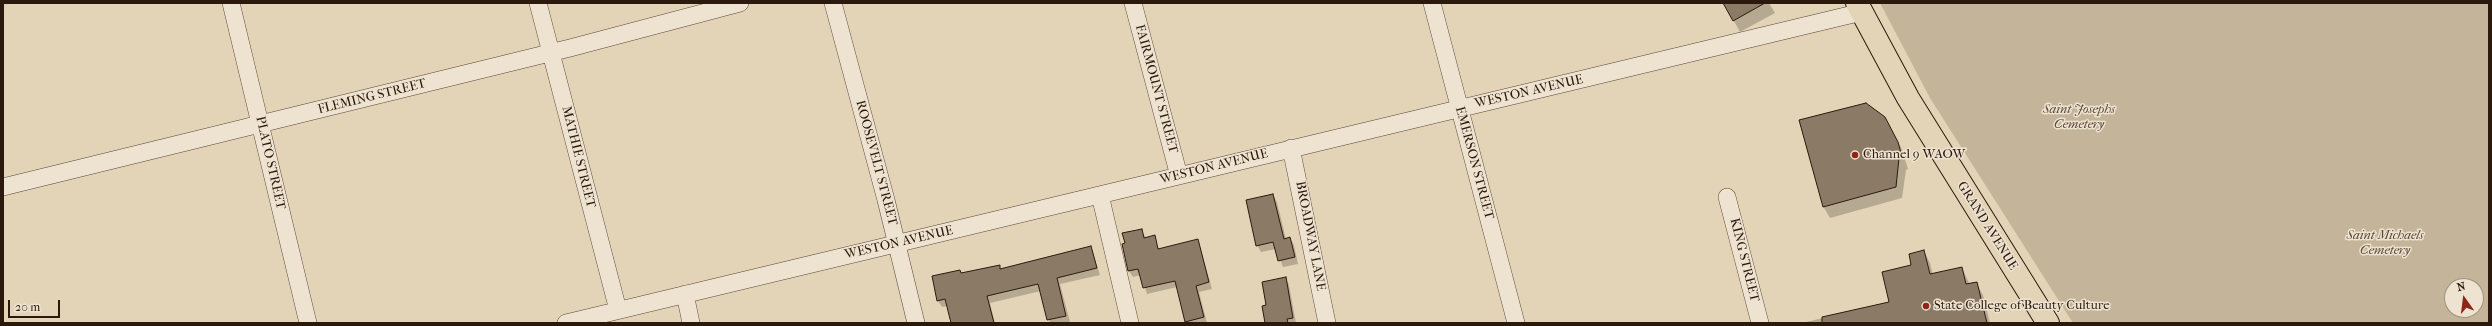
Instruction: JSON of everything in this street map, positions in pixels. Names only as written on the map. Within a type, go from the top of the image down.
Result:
[{"type":"main road","name":"GRAND AVENUE","points":[[1859,8],[1908,98],[2048,323]]},
{"type":"street","name":"PLATO STREET","points":[[231,3],[308,323]]},
{"type":"street","name":"MATHIE STREET","points":[[538,3],[618,310]]},
{"type":"street","name":"FLEMING STREET","points":[[3,187],[551,53],[740,3]]},
{"type":"street","name":"ROOSEVELT STREET","points":[[833,3],[897,244],[916,323]]},
{"type":"street","name":"FAIRMOUNT STREET","points":[[1133,3],[1179,176]]},
{"type":"street","name":"EMERSON STREET","points":[[1432,3],[1516,323]]},
{"type":"street","name":"WESTON AVENUE","points":[[566,323],[1460,108],[1859,8]]},
{"type":"street","name":"BROADWAY LANE","points":[[1291,148],[1327,323]]},
{"type":"street","points":[[1100,195],[1130,323]]},
{"type":"street","name":"KING STREET","points":[[1728,197],[1760,323]]},
{"type":"street","points":[[684,294],[692,323]]},
{"type":"green space","name":"Saint Josephs Cemetery","points":[[1880,3],[2489,3],[2489,323],[2073,323],[1930,98]]},
{"type":"building","points":[[1723,3],[1765,3],[1733,21]]},
{"type":"building","name":"Channel 9 WAOW","points":[[1866,103],[1885,117],[1898,142],[1902,157],[1899,158],[1896,187],[1823,207],[1799,120]]},
{"type":"building","points":[[1273,194],[1284,239],[1290,237],[1295,257],[1278,261],[1273,242],[1256,246],[1246,200]]},
{"type":"building","points":[[1142,229],[1144,238],[1155,235],[1158,249],[1198,239],[1209,282],[1196,286],[1204,317],[1185,322],[1175,281],[1143,288],[1138,269],[1128,271],[1122,244],[1125,243],[1122,233]]},
{"type":"building","points":[[1091,246],[1097,268],[1057,278],[1066,316],[1047,320],[1038,284],[987,296],[994,323],[951,323],[945,299],[937,301],[932,276],[960,270],[961,273],[1000,265],[1000,269]]},
{"type":"building","points":[[1924,250],[1930,274],[1962,267],[1966,284],[1977,282],[1987,323],[1822,323],[1822,317],[1889,302],[1882,272],[1911,265],[1909,254]]},
{"type":"building","points":[[1286,277],[1293,318],[1287,319],[1288,323],[1265,323],[1262,306],[1266,305],[1262,282]]},
{"type":"place","name":"Channel 9 WAOW","points":[[1855,155]]},
{"type":"place","name":"State College of Beauty Culture","points":[[1926,306]]},
{"type":"park label","name":"Saint Michaels Cemetery","points":[[2385,244]]}]
